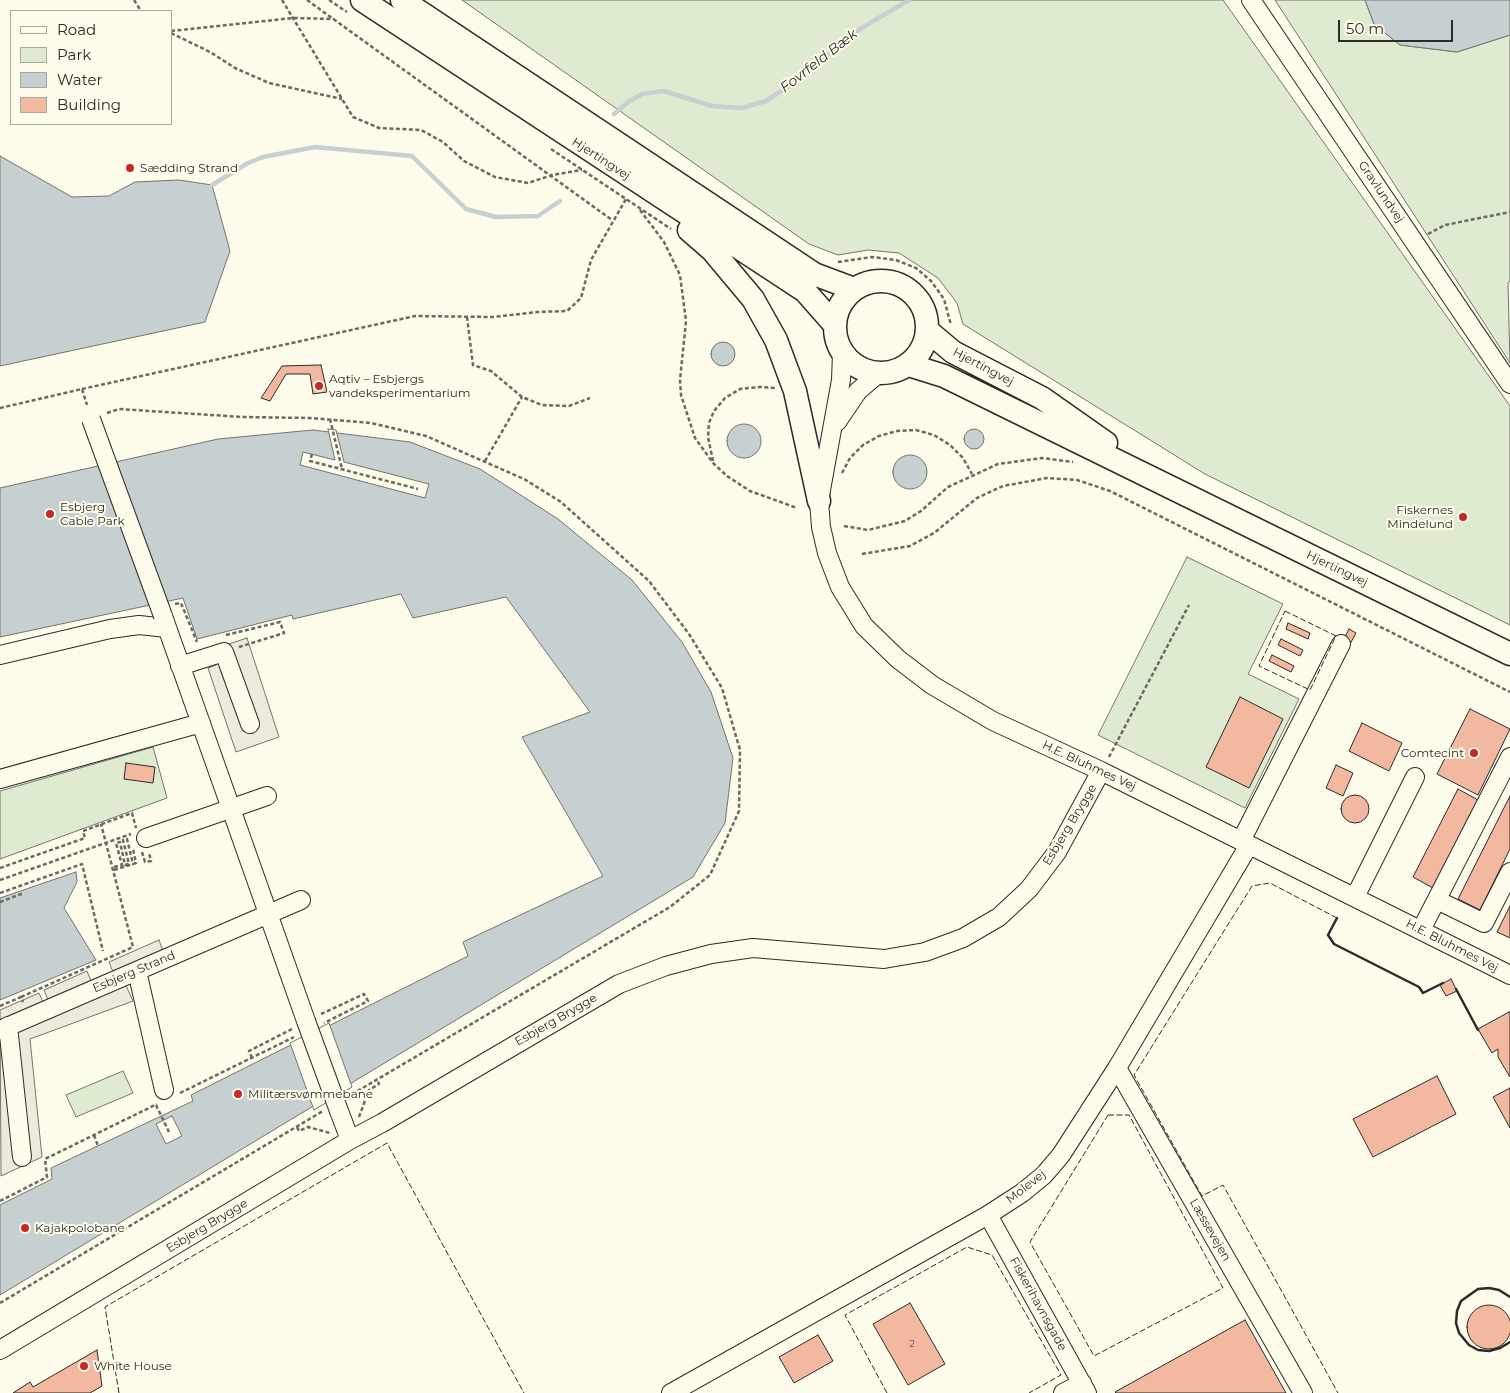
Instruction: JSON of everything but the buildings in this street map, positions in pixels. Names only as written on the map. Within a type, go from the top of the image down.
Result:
[{"type":"main road","name":"Hjertingvej","points":[[362,0],[556,130],[805,291],[834,324]]},
{"type":"main road","name":"Hjertingvej","points":[[402,0],[814,274],[854,289]]},
{"type":"main road","points":[[556,130],[662,207],[712,250],[752,299],[776,340],[795,391],[819,501]]},
{"type":"main road","points":[[883,280],[898,283],[911,291],[920,302],[926,316],[928,331],[925,344],[909,364],[894,372],[878,374],[864,371],[851,364],[842,353],[836,339],[834,324],[837,311],[844,298],[854,289],[868,282],[883,280]]},
{"type":"main road","name":"Hjertingvej","points":[[928,331],[953,352],[1042,398],[1164,483]]},
{"type":"main road","name":"Hjertingvej","points":[[909,364],[944,376],[1510,654]]},
{"type":"street","name":"Gravlundvej","points":[[1250,0],[1510,384]]},
{"type":"street","name":"H.E. Bluhmes Vej","points":[[842,353],[841,380],[819,501],[827,553],[840,587],[864,626],[898,659],[932,685],[993,721],[1101,772],[1510,975]]},
{"type":"street","name":"H.E. Bluhmes Vej","points":[[831,434],[842,412],[858,391],[878,374]]},
{"type":"street","points":[[91,418],[350,1140]]},
{"type":"street","points":[[0,655],[110,630],[165,622]]},
{"type":"street","name":"Molevej","points":[[671,1393],[988,1214],[1022,1193],[1044,1175],[1061,1154],[1117,1068],[1183,956],[1245,843],[1340,644]]},
{"type":"street","points":[[180,666],[224,652],[250,724]]},
{"type":"street","points":[[0,778],[201,723]]},
{"type":"street","points":[[1421,930],[1510,756]]},
{"type":"street","name":"Esbjerg Brygge","points":[[0,1350],[350,1140],[619,984],[666,966],[711,954],[753,948],[884,958],[925,952],[964,938],[999,917],[1029,889],[1056,852],[1101,772]]},
{"type":"street","points":[[1355,897],[1415,777]]},
{"type":"street","points":[[138,837],[267,796]]},
{"type":"street","points":[[1436,900],[1484,923],[1510,872]]},
{"type":"street","name":"Esbjerg Strand","points":[[4,1028],[300,900]]},
{"type":"street","points":[[137,971],[160,1098]]},
{"type":"street","points":[[4,1028],[6,1071],[22,1157]]},
{"type":"street","name":"Læssevejen","points":[[1117,1068],[1303,1393]]},
{"type":"street","name":"Fiskerihavnsgade","points":[[988,1214],[1084,1388]]},
{"type":"street","points":[[1063,1393],[1084,1388]]},
{"type":"path","points":[[282,0],[353,117],[378,128],[421,130],[443,142],[464,161],[495,177],[528,183],[552,175],[582,170]]},
{"type":"path","points":[[307,0],[612,220]]},
{"type":"path","points":[[172,32],[293,18],[335,20]]},
{"type":"path","points":[[172,33],[210,52],[235,68],[269,83],[342,99]]},
{"type":"path","points":[[0,408],[415,316],[467,317],[567,311],[581,298],[591,260],[612,220],[626,199]]},
{"type":"path","points":[[673,232],[637,207],[664,242],[680,276],[686,320],[681,395],[695,438],[713,463],[727,476],[750,491],[797,508]]},
{"type":"path","points":[[1414,241],[1445,224],[1510,212]]},
{"type":"path","points":[[837,262],[872,257],[896,260],[916,268],[931,281],[944,299],[951,324],[957,332]]},
{"type":"path","points":[[467,317],[473,365],[491,372],[522,397],[542,405],[569,406],[590,398]]},
{"type":"path","points":[[713,463],[708,436],[708,423],[714,410],[725,398],[740,389],[760,387],[782,389]]},
{"type":"path","points":[[0,1303],[297,1126],[338,1106],[377,1079],[670,907],[710,875],[739,811],[740,750],[722,688],[689,634],[649,581],[561,502],[524,479],[426,436],[371,423],[330,419],[242,417],[119,409],[91,418],[82,389]]},
{"type":"path","points":[[485,462],[522,397]]},
{"type":"path","points":[[330,419],[342,469]]},
{"type":"path","points":[[841,475],[850,458],[863,445],[879,436],[897,431],[916,430],[934,435],[950,444],[963,458],[972,474]]},
{"type":"path","points":[[312,454],[310,461],[418,488]]},
{"type":"path","points":[[844,526],[868,530],[905,521],[921,511],[948,487],[972,474],[998,464],[1042,458],[1077,463]]},
{"type":"path","points":[[862,554],[910,546],[934,533],[977,498],[1003,486],[1047,478],[1077,480],[1110,491],[1510,692]]},
{"type":"path","points":[[1101,772],[1190,605]]},
{"type":"path","points":[[0,868],[85,838],[83,831],[132,813],[138,837],[145,862],[151,860],[138,837]]},
{"type":"path","points":[[21,997],[132,947],[114,868],[101,824]]},
{"type":"path","points":[[126,837],[133,864]]},
{"type":"path","points":[[126,837],[123,840],[129,864],[126,865]]},
{"type":"path","points":[[0,880],[115,839],[138,837]]},
{"type":"path","points":[[114,868],[136,863],[130,838],[138,837]]},
{"type":"path","points":[[114,868],[122,865],[115,839]]},
{"type":"path","points":[[116,843],[120,842],[126,865]]},
{"type":"path","points":[[0,893],[82,864],[103,951]]},
{"type":"path","points":[[0,902],[24,894]]},
{"type":"path","points":[[297,1126],[299,1131],[308,1126],[350,1140],[370,1090],[379,1084],[377,1079]]},
{"type":"path","points":[[160,1098],[170,1132]]},
{"type":"path","points":[[94,1135],[98,1146]]},
{"type":"green space","points":[[462,0],[1223,0],[1510,406],[1510,625],[1205,474],[963,324],[957,303],[938,278],[899,253],[868,250],[838,255],[809,244]]},
{"type":"green space","points":[[1275,0],[1365,0],[1374,24],[1400,45],[1457,52],[1510,35],[1510,281],[1508,283],[1510,363]]},
{"type":"green space","points":[[1187,557],[1283,604],[1248,674],[1299,699],[1245,808],[1098,735]]},
{"type":"green space","points":[[153,747],[167,798],[0,859],[0,791]]},
{"type":"green space","points":[[123,1071],[133,1093],[76,1117],[66,1095]]},
{"type":"shaded area","points":[[247,638],[279,737],[236,752],[208,668],[216,665],[211,650]]},
{"type":"shaded area","points":[[159,940],[163,951],[119,970],[133,1001],[30,1039],[42,1157],[1,1176],[0,1010],[39,993],[43,1002],[48,1000],[44,990],[87,971],[91,981],[113,972],[109,962]]},
{"type":"water","points":[[1365,0],[1510,0],[1510,35],[1457,52],[1400,45],[1374,24]]},
{"type":"water","points":[[0,156],[72,197],[109,196],[135,182],[179,180],[212,185],[230,251],[205,322],[0,366]]},
{"type":"water","points":[[723,342],[731,346],[735,354],[731,362],[723,366],[715,362],[711,354],[715,346]]},
{"type":"water","points":[[744,424],[756,429],[761,441],[756,453],[744,458],[732,453],[727,441],[732,429]]},
{"type":"water","points":[[974,429],[981,432],[984,439],[981,446],[974,449],[967,446],[964,439],[967,432]]},
{"type":"water","points":[[313,430],[410,442],[480,469],[558,519],[632,580],[682,642],[711,692],[733,758],[725,823],[693,877],[0,1295],[0,1205],[52,1179],[51,1168],[193,1101],[191,1095],[468,956],[463,942],[603,876],[522,737],[590,712],[506,597],[413,618],[401,594],[293,619],[292,615],[197,639],[183,598],[0,637],[0,488],[218,439]]},
{"type":"water","points":[[910,455],[922,460],[927,472],[922,484],[910,489],[898,484],[893,472],[898,460]]},
{"type":"water","points":[[76,872],[77,882],[64,908],[96,960],[0,1000],[0,898]]},
{"type":"pier","points":[[328,429],[336,430],[344,462],[429,484],[425,498],[300,465],[303,452],[335,460]]},
{"type":"pier","points":[[329,1023],[352,1087],[314,1110],[290,1043]]},
{"type":"pier","points":[[172,1116],[182,1136],[166,1144],[156,1124]]},
{"type":"waterway","name":"Fovrfeld Bæk","points":[[614,114],[628,102],[642,94],[664,91],[712,106],[742,108],[766,101],[809,73],[845,38],[909,0]]},
{"type":"waterway","name":"Fovrfeld Bæk","points":[[212,185],[248,163],[263,157],[315,147],[412,156],[466,209],[496,217],[538,216],[560,201]]},
{"type":"fence","points":[[1285,611],[1336,636],[1310,690],[1259,666],[1285,611]]},
{"type":"fence","points":[[1337,918],[1270,883],[1252,886],[1134,1075],[1202,1196],[1223,1185],[1338,1393]]},
{"type":"fence","points":[[1108,1115],[1129,1115],[1223,1288],[1094,1356],[1030,1242],[1108,1115]]},
{"type":"fence","points":[[119,1393],[105,1307],[387,1143],[524,1393]]},
{"type":"fence","points":[[887,1393],[845,1315],[967,1247],[992,1255],[1061,1375],[1029,1393]]},
{"type":"wall","points":[[1337,918],[1328,935],[1334,944],[1419,987],[1423,993],[1443,983]]},
{"type":"wall","points":[[1456,989],[1478,1030]]},
{"type":"wall","points":[[1510,1297],[1499,1290],[1489,1288],[1478,1289],[1461,1301],[1457,1311],[1456,1323],[1459,1333],[1469,1345],[1478,1350],[1489,1351],[1500,1348],[1510,1342]]},
{"type":"place","name":"Sædding Strand","points":[[130,168]]},
{"type":"place","name":"Aqtiv – Esbjergs vandeksperimentarium","points":[[319,386]]},
{"type":"place","name":"Esbjerg Cable Park","points":[[50,514]]},
{"type":"place","name":"Fiskernes Mindelund","points":[[1463,517]]},
{"type":"place","name":"Comtecint","points":[[1474,753]]},
{"type":"place","name":"Militærsvømmebane","points":[[238,1094]]},
{"type":"place","name":"Kajakpolobane","points":[[25,1228]]},
{"type":"place","name":"White House","points":[[84,1366]]}]
